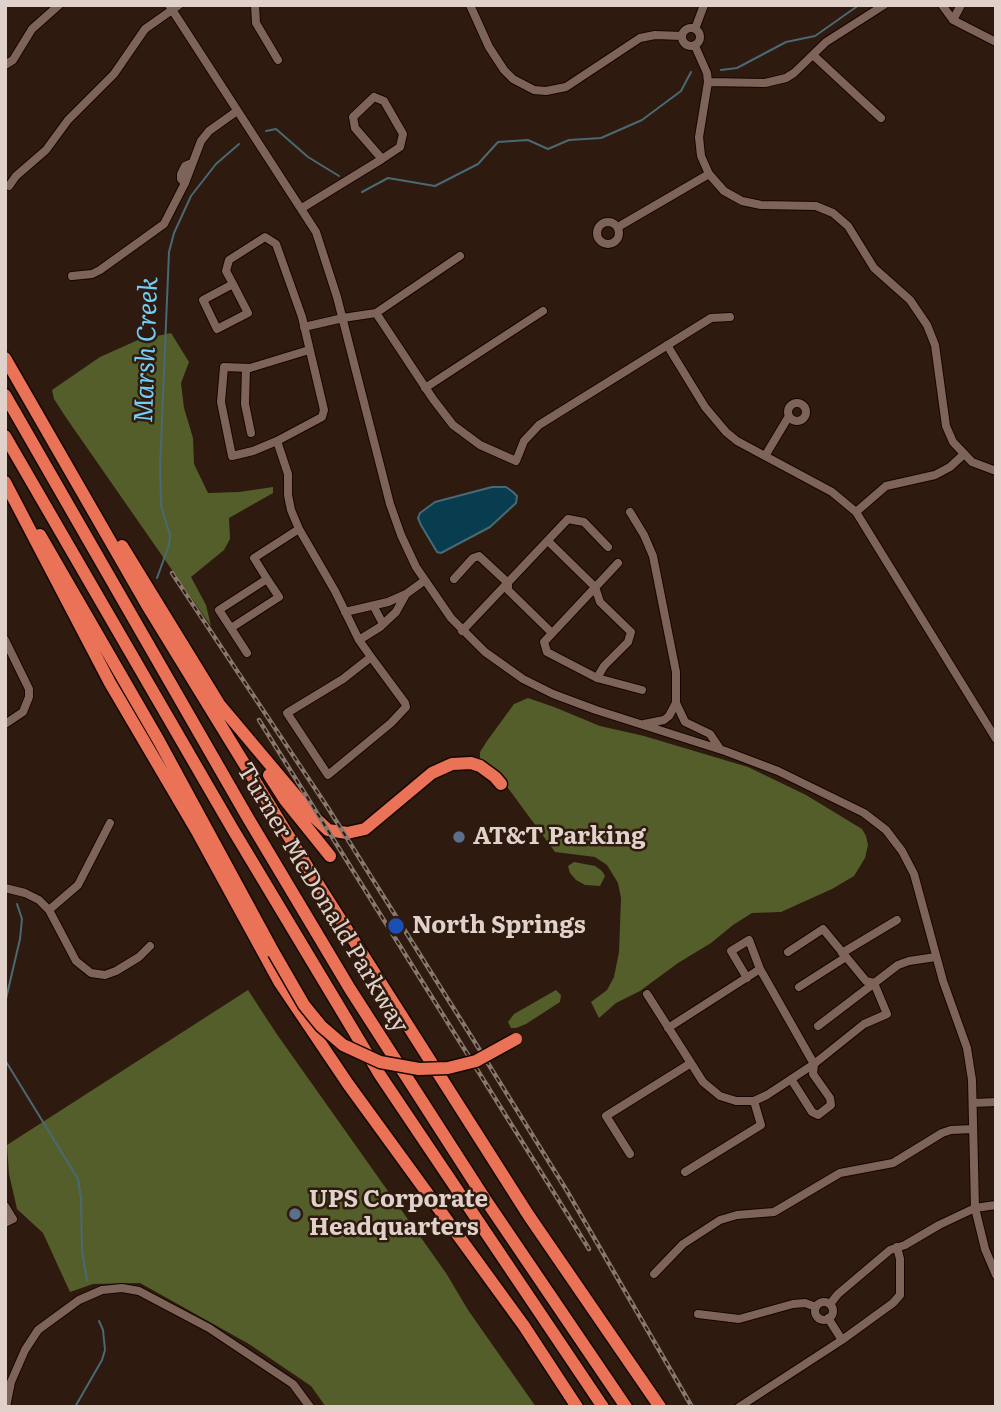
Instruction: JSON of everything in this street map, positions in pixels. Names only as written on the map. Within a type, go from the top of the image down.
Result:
[{"type":"highway","points":[[5,358],[170,642],[398,1011],[529,1216],[660,1407]]},
{"type":"highway","name":"Turner McDonald Parkway","points":[[5,396],[261,839],[375,1029],[485,1199],[626,1407]]},
{"type":"highway","name":"Turner McDonald Parkway","points":[[5,436],[232,828],[380,1075],[603,1407]]},
{"type":"highway","points":[[70,472],[83,484],[219,704],[328,830],[347,833],[365,829],[432,774],[452,764],[471,763],[480,766],[501,784]]},
{"type":"highway","points":[[5,475],[159,741],[304,1005],[332,1036],[356,1052],[391,1065],[433,1069],[476,1060],[516,1039]]},
{"type":"highway","points":[[5,482],[110,683],[198,833],[280,983],[333,1064],[524,1326],[577,1407]]},
{"type":"highway","points":[[237,727],[285,800],[330,856]]},
{"type":"street","points":[[5,65],[13,60],[32,29],[59,5]]},
{"type":"street","points":[[255,5],[256,23],[278,60]]},
{"type":"street","points":[[470,5],[489,47],[504,70],[513,79],[534,90],[546,91],[566,87],[640,38],[655,35],[682,36]]},
{"type":"street","points":[[695,46],[700,38],[695,29],[704,5]]},
{"type":"street","points":[[708,82],[778,81],[794,73],[826,42],[884,5]]},
{"type":"street","points":[[942,5],[953,20],[996,42]]},
{"type":"street","points":[[953,20],[961,5]]},
{"type":"street","points":[[9,186],[16,176],[46,150],[68,120],[114,74],[145,29],[173,7],[237,111],[302,208],[322,245],[390,504],[401,535],[424,581],[462,631],[485,652],[523,679],[552,694],[720,749],[778,771],[852,806],[886,831],[902,851],[914,874],[936,957],[967,1048],[972,1080],[975,1208],[985,1249],[996,1275]]},
{"type":"street","points":[[695,29],[686,29],[682,36],[685,45],[695,46]]},
{"type":"street","points":[[695,46],[707,73],[708,82],[699,137],[701,156],[709,174],[724,191],[742,201],[761,205],[816,206],[833,213],[848,226],[874,268],[910,300],[927,325],[935,345],[946,426],[953,442],[963,455],[980,466],[996,471]]},
{"type":"street","points":[[813,55],[881,118]]},
{"type":"street","points":[[302,208],[382,159],[400,147],[403,134],[384,101],[374,97],[353,117],[355,128],[382,159]]},
{"type":"street","points":[[72,276],[92,275],[100,271],[164,224],[185,183],[201,141],[209,131],[237,111]]},
{"type":"street","points":[[618,227],[709,174]]},
{"type":"street","points":[[233,284],[203,300],[218,329],[248,313],[233,284],[226,271],[229,260],[265,237],[276,244],[304,327],[324,414],[277,441],[232,456],[221,402],[224,367],[246,368],[309,349]]},
{"type":"street","points":[[304,327],[376,313],[460,256]]},
{"type":"street","points":[[425,388],[543,312]]},
{"type":"street","points":[[376,313],[425,388],[453,425],[494,453],[516,461],[524,441],[539,425],[711,318],[730,317]]},
{"type":"street","points":[[667,345],[716,422],[737,441],[832,492],[856,512],[996,739]]},
{"type":"street","points":[[246,368],[245,404],[251,433]]},
{"type":"street","points":[[765,456],[789,416]]},
{"type":"street","points":[[277,441],[288,474],[290,510],[299,529],[359,640],[371,657],[406,707],[391,723],[328,775],[287,713],[343,679],[371,657]]},
{"type":"street","points":[[856,512],[886,486],[934,475],[950,467],[963,455]]},
{"type":"street","points":[[630,512],[653,556],[676,672],[676,703],[685,722],[710,734],[720,749]]},
{"type":"street","points":[[462,631],[568,519],[584,522],[608,547]]},
{"type":"street","points":[[231,628],[279,597],[254,558],[299,529]]},
{"type":"street","points":[[548,541],[595,587],[600,602],[631,632],[628,642],[604,666],[597,678]]},
{"type":"street","points":[[454,579],[473,558],[479,556],[508,583],[508,590],[552,633]]},
{"type":"street","points":[[618,563],[544,642],[547,652],[597,678],[642,690]]},
{"type":"street","points":[[247,653],[219,610],[267,579]]},
{"type":"street","points":[[345,612],[388,602],[406,594],[424,581]]},
{"type":"street","points":[[359,640],[396,612],[406,594]]},
{"type":"street","points":[[388,602],[396,612]]},
{"type":"street","points":[[374,607],[383,624]]},
{"type":"street","points":[[5,640],[26,679],[29,697],[23,712],[5,724]]},
{"type":"street","points":[[642,725],[664,720],[676,703]]},
{"type":"street","points":[[49,910],[78,885],[110,823]]},
{"type":"street","points":[[5,888],[39,900],[49,910],[76,961],[91,973],[111,974],[139,957],[150,946]]},
{"type":"street","points":[[799,988],[897,920]]},
{"type":"street","points":[[788,951],[823,929],[866,981],[874,983]]},
{"type":"street","points":[[747,978],[732,951],[749,940],[760,970],[814,1064],[813,1074],[830,1098],[831,1105],[818,1115],[812,1112],[792,1079]]},
{"type":"street","points":[[818,1027],[898,965],[936,957]]},
{"type":"street","points":[[668,1028],[760,970]]},
{"type":"street","points":[[647,994],[703,1082],[720,1096],[736,1101],[754,1101],[814,1064],[864,1024],[887,1014],[874,983]]},
{"type":"street","points":[[630,1154],[606,1116],[691,1063]]},
{"type":"street","points":[[685,1172],[761,1125],[754,1101]]},
{"type":"street","points":[[973,1102],[996,1102]]},
{"type":"street","points":[[654,1274],[683,1244],[720,1220],[737,1215],[774,1212],[840,1173],[893,1163],[942,1133],[973,1129]]},
{"type":"street","points":[[830,1304],[838,1293],[897,1247],[975,1208],[996,1205]]},
{"type":"street","points":[[5,1206],[13,1219],[5,1223]]},
{"type":"street","points":[[739,1407],[842,1340],[893,1303],[900,1294],[900,1259],[897,1247]]},
{"type":"street","points":[[6,1407],[8,1381],[38,1330],[79,1300],[102,1290],[122,1288],[139,1291],[209,1328],[293,1384],[310,1407]]},
{"type":"street","points":[[823,1302],[830,1304],[833,1311],[828,1318],[823,1320],[818,1317],[815,1313],[816,1307],[823,1302]]},
{"type":"street","points":[[698,1314],[739,1319],[793,1304],[805,1303],[816,1307]]},
{"type":"street","points":[[828,1318],[842,1340]]},
{"type":"green space","points":[[171,333],[189,362],[181,383],[184,408],[193,438],[194,464],[208,493],[273,487],[273,493],[229,518],[230,539],[224,550],[191,577],[206,605],[211,626],[67,419],[54,399],[52,390],[100,357],[138,340]]},
{"type":"green space","points":[[528,698],[600,726],[644,736],[748,767],[806,795],[862,829],[868,845],[865,858],[854,876],[832,889],[781,912],[752,913],[640,991],[616,1003],[599,1018],[591,1002],[607,990],[614,977],[619,952],[621,898],[618,883],[607,865],[595,857],[555,852],[500,777],[480,759],[480,752],[514,704]]},
{"type":"green space","points":[[574,862],[595,866],[602,871],[605,876],[600,886],[585,885],[576,880],[568,866]]},
{"type":"green space","points":[[248,990],[536,1407],[326,1407],[311,1386],[249,1344],[140,1283],[93,1284],[70,1292],[43,1233],[17,1209],[9,1174],[7,1145]]},
{"type":"green space","points":[[556,990],[561,995],[560,1002],[526,1024],[511,1028],[508,1022],[514,1014]]},
{"type":"water","points":[[492,487],[506,487],[517,496],[516,503],[490,527],[441,553],[437,552],[421,525],[418,518],[420,513],[435,502]]},
{"type":"waterway","name":"Marsh Creek","points":[[721,70],[737,68],[786,42],[815,36],[859,5]]},
{"type":"waterway","name":"Marsh Creek","points":[[362,192],[388,178],[435,186],[478,164],[498,142],[528,140],[548,149],[569,140],[601,138],[642,120],[681,91],[691,72]]},
{"type":"waterway","name":"Marsh Creek","points":[[266,131],[276,129],[308,157],[339,176]]},
{"type":"waterway","name":"Marsh Creek","points":[[157,578],[170,535],[161,506],[160,467],[169,252],[174,233],[191,196],[216,164],[239,144]]},
{"type":"waterway","name":"Marsh Creek","points":[[5,1003],[20,939],[22,919],[17,904]]},
{"type":"waterway","name":"Marsh Creek","points":[[5,1060],[78,1179],[82,1251],[87,1281]]},
{"type":"waterway","name":"Marsh Creek","points":[[75,1407],[105,1350],[99,1321]]},
{"type":"railway","points":[[172,573],[328,808],[476,1044],[567,1191],[692,1407]]},
{"type":"railway","points":[[259,720],[589,1249]]},
{"type":"place","name":"AT&T Parking","points":[[459,837]]},
{"type":"place","name":"North Springs","points":[[396,926]]},
{"type":"place","name":"UPS Corporate Headquarters","points":[[295,1214]]}]
